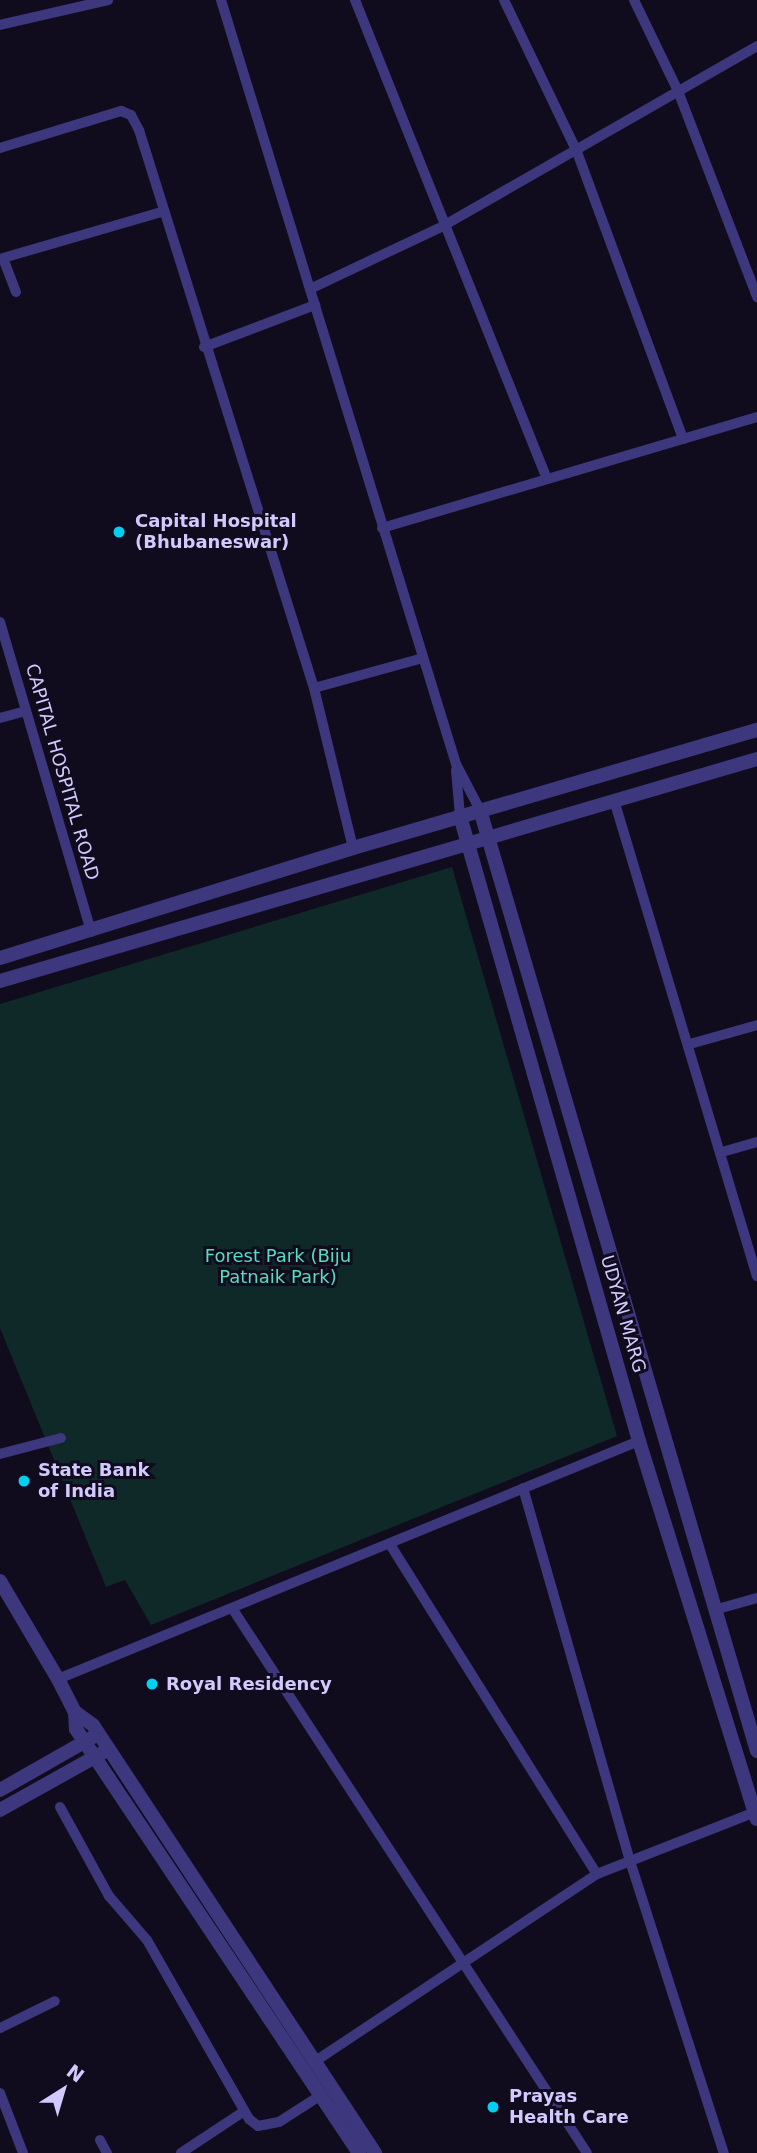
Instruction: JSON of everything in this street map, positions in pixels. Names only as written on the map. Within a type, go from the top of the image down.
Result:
[{"type":"street","points":[[0,25],[108,0]]},
{"type":"street","points":[[221,0],[456,764],[480,810]]},
{"type":"street","points":[[355,0],[443,226],[547,479]]},
{"type":"street","points":[[504,0],[577,152],[683,439]]},
{"type":"street","points":[[634,0],[678,91],[757,297]]},
{"type":"street","points":[[310,289],[443,226],[577,152],[757,46]]},
{"type":"street","points":[[0,148],[121,111],[131,114],[314,688],[353,848]]},
{"type":"street","points":[[3,258],[161,212]]},
{"type":"street","points":[[0,246],[16,292]]},
{"type":"street","points":[[204,347],[315,305]]},
{"type":"street","points":[[382,528],[757,417]]},
{"type":"street","name":"CAPITAL HOSPITAL ROAD","points":[[0,622],[91,932]]},
{"type":"street","points":[[314,688],[423,658]]},
{"type":"street","points":[[0,718],[26,711]]},
{"type":"street","points":[[0,958],[91,932],[353,848],[757,730]]},
{"type":"street","points":[[0,981],[757,758]]},
{"type":"street","points":[[456,764],[460,816]]},
{"type":"street","points":[[614,800],[754,1252],[757,1276]]},
{"type":"street","name":"UDYAN MARG","points":[[480,810],[757,1751]]},
{"type":"street","name":"UDYAN MARG","points":[[460,816],[639,1441],[756,1816]]},
{"type":"street","points":[[690,1044],[757,1026]]},
{"type":"street","points":[[722,1152],[757,1142]]},
{"type":"street","points":[[624,1388],[646,1381]]},
{"type":"street","points":[[0,1454],[61,1438]]},
{"type":"street","points":[[58,1679],[391,1546],[639,1441]]},
{"type":"street","points":[[523,1488],[630,1861],[724,2153]]},
{"type":"street","points":[[391,1546],[597,1874]]},
{"type":"street","points":[[0,1581],[75,1712],[99,1733],[374,2153]]},
{"type":"street","points":[[714,1610],[757,1598]]},
{"type":"street","points":[[232,1608],[587,2153]]},
{"type":"street","points":[[75,1712],[76,1729],[359,2153]]},
{"type":"street","points":[[0,1790],[99,1733]]},
{"type":"street","points":[[0,1810],[109,1748]]},
{"type":"street","points":[[60,1807],[109,1896],[147,1940],[243,2112],[258,2126],[264,2126],[279,2122],[321,2095]]},
{"type":"street","points":[[314,2062],[597,1874],[756,1816]]},
{"type":"street","points":[[0,2028],[55,2001]]},
{"type":"street","points":[[0,2093],[23,2153]]},
{"type":"street","points":[[181,2153],[243,2112]]},
{"type":"street","points":[[100,2140],[107,2153]]},
{"type":"green space","name":"Forest Park (Biju Patnaik Park)","points":[[452,867],[617,1436],[151,1625],[125,1580],[106,1587],[0,1328],[0,1004]]},
{"type":"place","name":"Capital Hospital (Bhubaneswar)","points":[[119,532]]},
{"type":"place","name":"State Bank of India","points":[[24,1481]]},
{"type":"place","name":"Royal Residency","points":[[152,1684]]},
{"type":"place","name":"Prayas Health Care","points":[[493,2107]]}]
